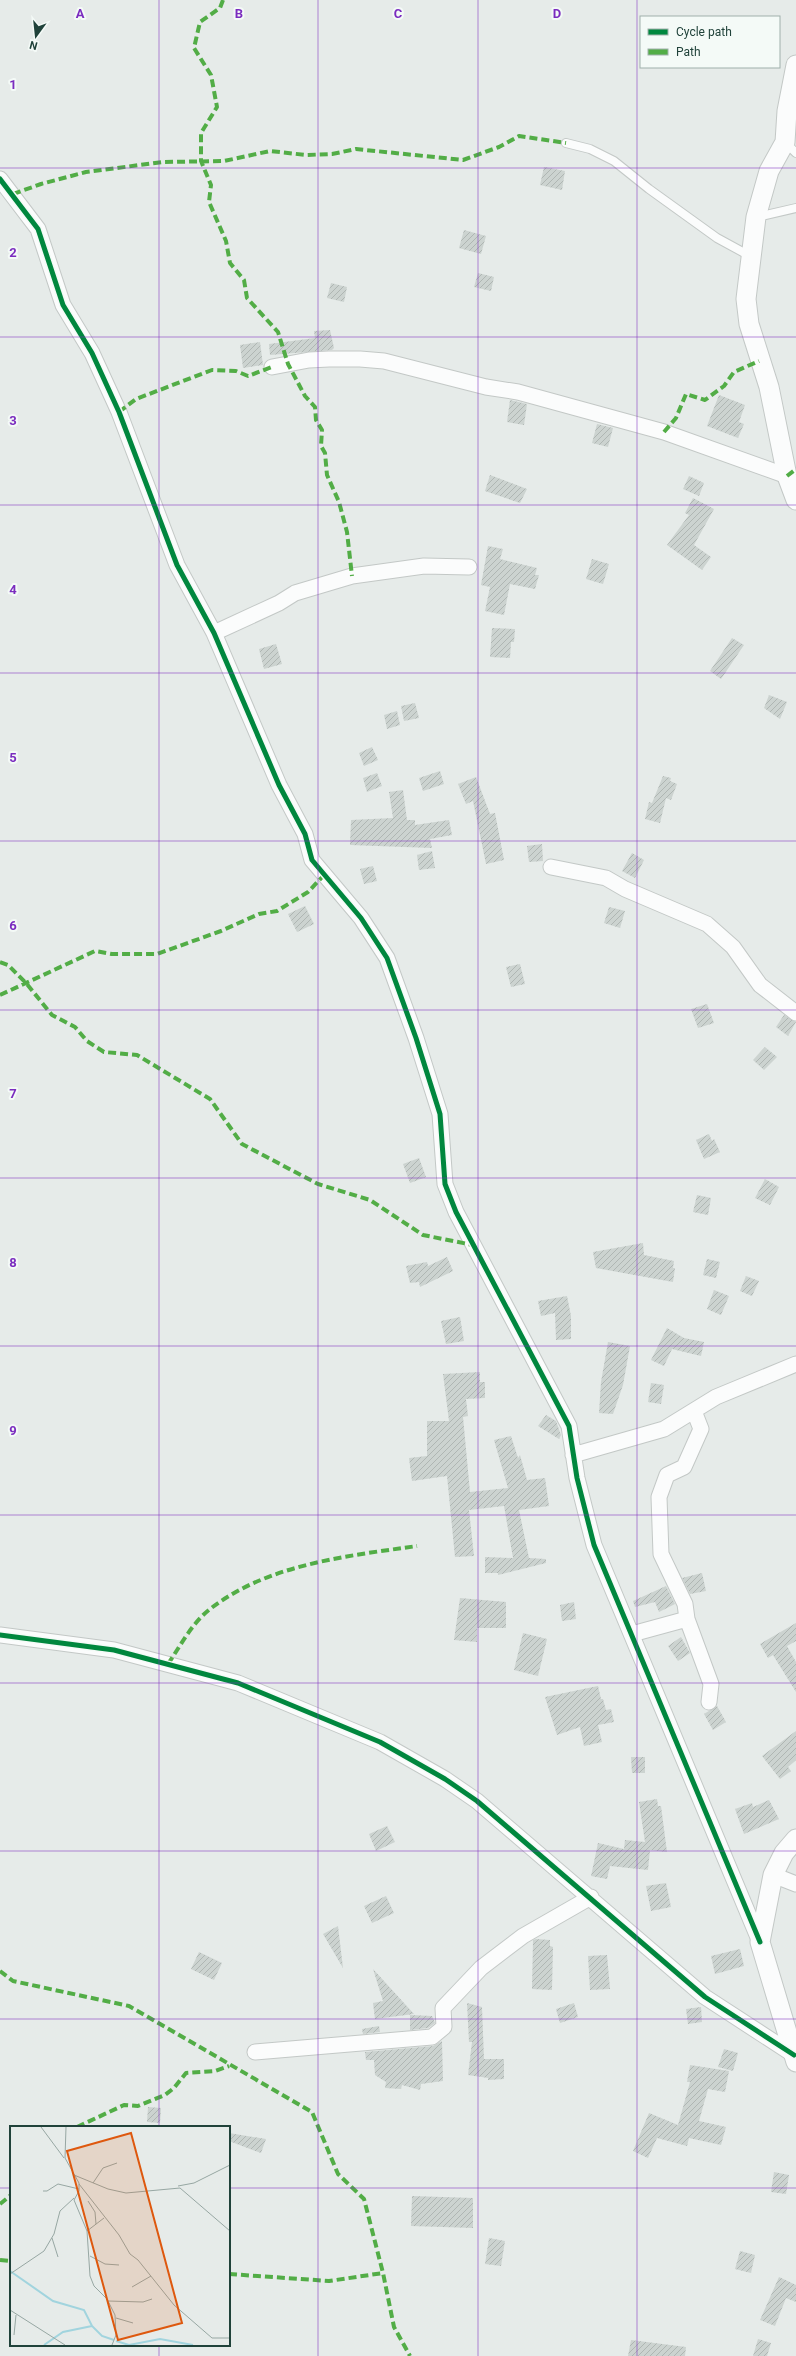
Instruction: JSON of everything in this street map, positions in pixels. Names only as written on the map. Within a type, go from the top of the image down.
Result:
[{"type":"street","points":[[796,65],[787,111],[791,147],[770,171],[756,218],[750,256],[746,299],[748,324],[769,387],[787,476],[796,500]]},
{"type":"street","points":[[0,180],[38,229],[63,305],[92,353],[119,412],[176,564],[214,633],[279,785],[305,834],[312,860],[361,918],[387,958],[416,1038],[440,1114],[445,1184],[456,1212],[569,1426],[573,1455],[594,1545],[760,1942],[795,2058]]},
{"type":"street","points":[[272,367],[309,360],[360,359],[384,361],[486,387],[518,392],[664,432],[787,476]]},
{"type":"street","points":[[214,633],[279,603],[295,593],[352,576],[424,566],[469,567]]},
{"type":"street","points":[[551,867],[606,878],[625,889],[707,924],[733,946],[760,985],[796,1013]]},
{"type":"street","points":[[573,1455],[664,1429],[716,1397],[796,1364]]},
{"type":"street","points":[[694,1411],[701,1429],[684,1467],[667,1475],[659,1497],[661,1554],[685,1604],[687,1619],[711,1684],[709,1702]]},
{"type":"street","points":[[632,1634],[687,1619]]},
{"type":"street","points":[[0,1635],[114,1650],[232,1681],[380,1742],[445,1779],[477,1800],[705,1997],[795,2058]]},
{"type":"street","points":[[760,1942],[772,1875],[784,1853],[796,1839]]},
{"type":"street","points":[[772,1875],[796,1884]]},
{"type":"street","points":[[255,2052],[432,2037],[444,2027],[443,2008],[481,1968],[523,1936],[591,1897]]},
{"type":"lane","points":[[566,143],[590,149],[614,160],[649,190],[717,238],[750,256]]},
{"type":"lane","points":[[756,218],[796,208]]},
{"type":"building","points":[[544,167],[565,171],[562,190],[540,185]]},
{"type":"building","points":[[464,230],[486,236],[481,254],[459,248]]},
{"type":"building","points":[[478,273],[494,277],[491,291],[474,287]]},
{"type":"building","points":[[331,283],[347,287],[344,302],[327,298]]},
{"type":"building","points":[[330,330],[334,348],[332,350],[270,355],[269,344],[315,338],[314,331]]},
{"type":"building","points":[[260,342],[263,365],[243,368],[240,345]]},
{"type":"building","points":[[719,395],[745,405],[739,422],[744,424],[738,438],[707,426]]},
{"type":"building","points":[[510,400],[527,404],[524,425],[507,422]]},
{"type":"building","points":[[597,424],[613,428],[608,447],[592,443]]},
{"type":"building","points":[[490,475],[527,489],[520,503],[485,491]]},
{"type":"building","points":[[689,476],[704,483],[699,496],[683,489]]},
{"type":"building","points":[[693,498],[714,509],[694,545],[711,557],[702,570],[667,545],[689,515],[685,513]]},
{"type":"building","points":[[488,546],[503,549],[500,559],[537,568],[535,575],[539,575],[535,589],[510,584],[504,615],[485,611],[490,587],[481,585]]},
{"type":"building","points":[[592,559],[609,564],[603,584],[586,579]]},
{"type":"building","points":[[492,628],[515,629],[514,642],[511,642],[510,658],[490,657]]},
{"type":"building","points":[[732,638],[744,645],[721,679],[710,671]]},
{"type":"building","points":[[276,644],[282,664],[264,669],[259,649]]},
{"type":"building","points":[[769,695],[787,702],[780,719],[764,708]]},
{"type":"building","points":[[415,703],[419,718],[404,721],[401,706]]},
{"type":"building","points":[[397,711],[400,725],[387,729],[384,715]]},
{"type":"building","points":[[372,747],[378,760],[364,766],[359,753]]},
{"type":"building","points":[[440,771],[444,784],[423,791],[419,778]]},
{"type":"building","points":[[377,773],[382,786],[367,792],[363,778]]},
{"type":"building","points":[[663,776],[671,778],[670,781],[677,784],[671,800],[666,798],[660,823],[645,819],[649,802],[652,803]]},
{"type":"building","points":[[476,777],[490,814],[495,813],[504,860],[486,864],[473,801],[466,804],[458,784]]},
{"type":"building","points":[[403,790],[407,820],[415,820],[415,825],[449,820],[452,835],[430,839],[432,848],[350,845],[351,820],[393,818],[389,792]]},
{"type":"building","points":[[542,844],[543,861],[529,862],[527,846]]},
{"type":"building","points":[[432,851],[435,868],[419,870],[417,855]]},
{"type":"building","points":[[632,853],[644,860],[635,878],[622,871]]},
{"type":"building","points":[[373,866],[377,881],[364,884],[360,869]]},
{"type":"building","points":[[305,906],[314,924],[297,932],[288,914]]},
{"type":"building","points":[[609,907],[625,911],[620,928],[604,923]]},
{"type":"building","points":[[520,964],[525,984],[511,987],[506,967]]},
{"type":"building","points":[[707,1004],[714,1023],[698,1028],[691,1009]]},
{"type":"building","points":[[784,1015],[796,1022],[788,1036],[776,1027]]},
{"type":"building","points":[[765,1047],[777,1057],[764,1070],[753,1060]]},
{"type":"building","points":[[709,1134],[712,1141],[714,1139],[720,1152],[704,1159],[696,1140]]},
{"type":"building","points":[[419,1158],[426,1177],[410,1183],[403,1164]]},
{"type":"building","points":[[765,1179],[779,1187],[770,1205],[755,1198]]},
{"type":"building","points":[[697,1195],[711,1198],[708,1215],[693,1212]]},
{"type":"building","points":[[643,1243],[644,1255],[674,1261],[673,1268],[675,1268],[673,1282],[596,1268],[593,1252]]},
{"type":"building","points":[[447,1257],[453,1271],[420,1287],[419,1282],[410,1283],[406,1266],[427,1262],[428,1266]]},
{"type":"building","points":[[707,1259],[720,1262],[716,1278],[703,1275]]},
{"type":"building","points":[[746,1276],[759,1281],[752,1296],[740,1291]]},
{"type":"building","points":[[714,1290],[729,1296],[721,1315],[707,1309]]},
{"type":"building","points":[[567,1296],[571,1316],[571,1339],[556,1340],[555,1313],[541,1316],[538,1301]]},
{"type":"building","points":[[460,1317],[464,1341],[446,1344],[441,1321]]},
{"type":"building","points":[[667,1328],[684,1338],[704,1342],[701,1356],[672,1349],[664,1366],[651,1360]]},
{"type":"building","points":[[608,1342],[630,1346],[623,1385],[613,1414],[599,1413],[601,1382]]},
{"type":"building","points":[[480,1372],[480,1382],[485,1382],[485,1398],[466,1399],[468,1416],[463,1417],[470,1492],[508,1488],[494,1440],[511,1436],[518,1458],[520,1455],[527,1480],[545,1478],[549,1506],[519,1510],[529,1558],[546,1559],[546,1563],[498,1575],[498,1573],[485,1573],[485,1557],[513,1558],[504,1506],[469,1510],[474,1556],[455,1557],[447,1476],[412,1481],[409,1458],[427,1456],[427,1421],[449,1421],[443,1374]]},
{"type":"building","points":[[651,1383],[664,1385],[661,1404],[648,1402]]},
{"type":"building","points":[[546,1415],[556,1421],[561,1435],[559,1439],[538,1426]]},
{"type":"building","points":[[702,1573],[706,1591],[690,1594],[682,1578]]},
{"type":"building","points":[[666,1586],[675,1604],[659,1612],[655,1602],[635,1607],[633,1601]]},
{"type":"building","points":[[460,1598],[506,1602],[506,1628],[477,1628],[477,1642],[454,1640]]},
{"type":"building","points":[[574,1602],[576,1619],[562,1621],[560,1605]]},
{"type":"building","points":[[796,1623],[796,1641],[787,1646],[796,1662],[796,1692],[773,1655],[768,1658],[760,1644]]},
{"type":"building","points":[[523,1633],[547,1639],[538,1676],[514,1670]]},
{"type":"building","points":[[681,1637],[690,1653],[678,1661],[668,1646]]},
{"type":"building","points":[[598,1686],[601,1699],[603,1699],[606,1710],[611,1709],[614,1722],[598,1725],[602,1742],[584,1746],[580,1727],[557,1735],[545,1697]]},
{"type":"building","points":[[717,1706],[726,1722],[713,1730],[704,1714]]},
{"type":"building","points":[[796,1731],[796,1760],[788,1767],[791,1771],[780,1779],[762,1756]]},
{"type":"building","points":[[631,1757],[645,1757],[645,1773],[632,1773]]},
{"type":"building","points":[[657,1799],[658,1806],[661,1806],[667,1852],[650,1850],[648,1870],[610,1866],[607,1879],[591,1876],[598,1843],[624,1849],[625,1840],[645,1842],[639,1802]]},
{"type":"building","points":[[769,1800],[779,1819],[744,1834],[735,1809],[752,1803],[753,1807]]},
{"type":"building","points":[[387,1826],[395,1842],[376,1851],[369,1834]]},
{"type":"building","points":[[666,1883],[671,1907],[651,1911],[646,1886]]},
{"type":"building","points":[[386,1896],[394,1913],[372,1923],[364,1906]]},
{"type":"building","points":[[338,1926],[343,1968],[323,1934]]},
{"type":"building","points":[[533,1940],[550,1940],[550,1946],[553,1947],[552,1990],[532,1989]]},
{"type":"building","points":[[740,1949],[744,1966],[715,1974],[711,1956]]},
{"type":"building","points":[[199,1952],[222,1963],[214,1980],[191,1969]]},
{"type":"building","points":[[607,1955],[610,1989],[590,1990],[588,1956]]},
{"type":"building","points":[[373,1969],[414,2014],[375,2019],[373,2003],[383,2001]]},
{"type":"building","points":[[467,2003],[482,2007],[484,2059],[504,2059],[504,2079],[488,2080],[488,2078],[468,2075],[472,2042],[469,2042]]},
{"type":"building","points":[[574,2003],[578,2017],[560,2023],[556,2009]]},
{"type":"building","points":[[701,2007],[702,2022],[688,2024],[686,2009]]},
{"type":"building","points":[[410,2015],[432,2016],[435,2023],[428,2028],[410,2030]]},
{"type":"building","points":[[379,2026],[380,2032],[363,2034],[362,2029]]},
{"type":"building","points":[[442,2041],[443,2081],[421,2084],[420,2090],[402,2085],[401,2089],[385,2088],[386,2082],[375,2075],[374,2060],[366,2060],[365,2052],[433,2046]]},
{"type":"building","points":[[724,2049],[738,2053],[733,2071],[718,2067]]},
{"type":"building","points":[[690,2065],[729,2071],[725,2092],[708,2089],[699,2121],[726,2127],[721,2145],[689,2138],[687,2146],[657,2138],[648,2158],[633,2151],[649,2113],[678,2125],[690,2082],[687,2082]]},
{"type":"building","points":[[148,2107],[161,2108],[160,2123],[147,2122]]},
{"type":"building","points":[[230,2133],[266,2139],[261,2153],[230,2141]]},
{"type":"building","points":[[774,2172],[789,2175],[786,2194],[771,2192]]},
{"type":"building","points":[[412,2196],[473,2198],[473,2228],[411,2226]]},
{"type":"building","points":[[489,2238],[505,2241],[501,2266],[485,2264]]},
{"type":"building","points":[[740,2251],[755,2255],[751,2273],[735,2269]]},
{"type":"building","points":[[779,2277],[796,2285],[796,2302],[786,2298],[775,2326],[760,2320]]},
{"type":"building","points":[[758,2339],[771,2343],[767,2356],[753,2356]]},
{"type":"building","points":[[631,2340],[686,2347],[685,2356],[628,2356]]},
{"type":"marked path","points":[[223,0],[220,8],[200,22],[194,48],[211,75],[217,107],[201,133],[201,161],[211,185],[209,202],[226,241],[230,263],[244,280],[247,298],[278,332],[288,364],[305,396],[315,407],[316,420],[322,430],[321,446],[325,453],[327,475],[339,502],[347,532],[352,576]]},
{"type":"marked path","points":[[13,194],[41,184],[86,172],[163,162],[224,161],[270,151],[306,155],[332,154],[356,149],[463,160],[499,147],[519,136],[566,143]]},
{"type":"marked path","points":[[664,432],[676,418],[686,394],[705,400],[724,386],[734,372],[759,361]]},
{"type":"marked path","points":[[119,412],[136,399],[212,370],[236,371],[248,376],[272,367]]},
{"type":"marked path","points":[[787,476],[796,469]]},
{"type":"marked path","points":[[0,995],[95,951],[112,954],[157,954],[221,931],[259,914],[277,911],[308,892],[324,875]]},
{"type":"marked path","points":[[0,962],[8,965],[26,983],[52,1015],[75,1027],[87,1041],[104,1052],[137,1055],[210,1099],[242,1144],[318,1184],[370,1200],[423,1235],[473,1245]]},
{"type":"marked path","points":[[168,1664],[187,1635],[210,1609],[233,1594],[257,1582],[309,1564],[336,1558],[417,1546]]},
{"type":"marked path","points":[[0,1971],[13,1981],[129,2006],[312,2112],[338,2174],[364,2199],[383,2273],[394,2327],[410,2356]]},
{"type":"marked path","points":[[79,2126],[124,2105],[138,2106],[165,2095],[174,2088],[186,2073],[215,2071],[229,2066]]},
{"type":"marked path","points":[[0,2204],[10,2196]]},
{"type":"marked path","points":[[0,2260],[10,2261]]},
{"type":"marked path","points":[[230,2274],[329,2281],[383,2273]]},
{"type":"cycle path","points":[[0,179],[38,229],[63,305],[92,353],[119,412],[177,565],[214,633],[279,785],[305,834],[312,860],[361,918],[387,958],[416,1038],[440,1114],[445,1184],[456,1212],[569,1426],[577,1478],[594,1545],[760,1942]]},
{"type":"cycle path","points":[[0,1635],[114,1650],[238,1683],[380,1742],[445,1779],[477,1801],[705,1997],[794,2055]]}]
